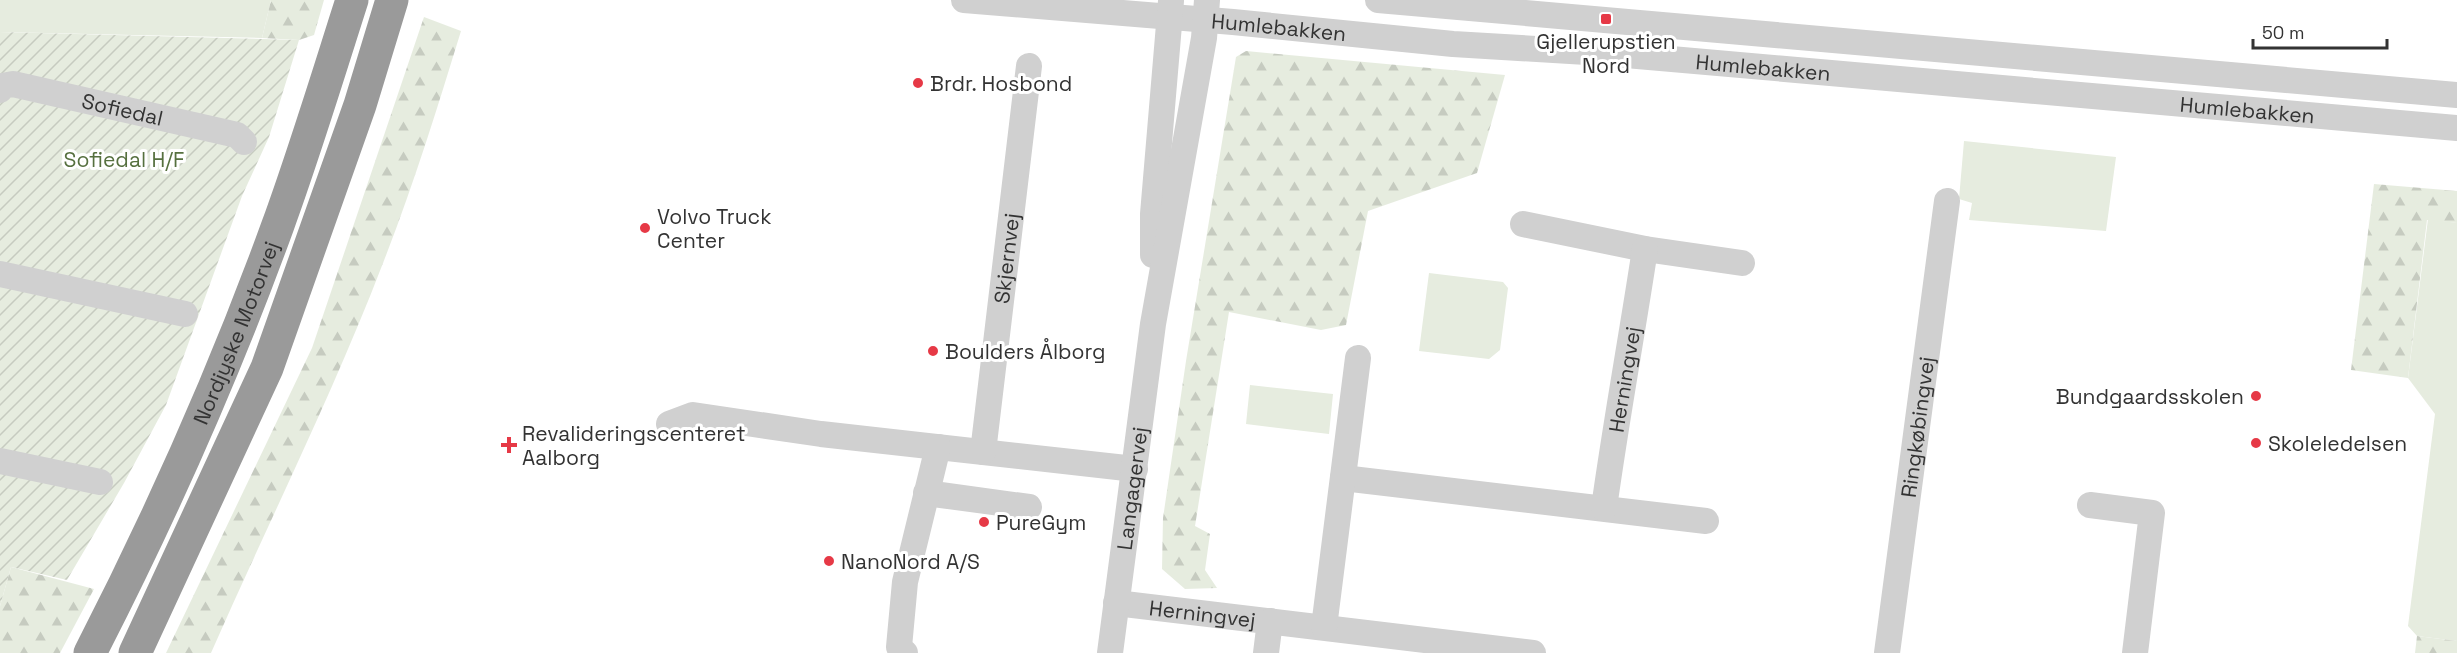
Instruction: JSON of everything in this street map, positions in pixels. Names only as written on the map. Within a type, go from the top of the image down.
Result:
[{"type":"highway","name":"Nordjyske Motorvej","points":[[90,653],[174,479],[229,353],[278,224],[351,0]]},
{"type":"highway","name":"Nordjyske Motorvej","points":[[135,653],[267,368],[360,105],[392,0]]},
{"type":"street","name":"Humlebakken","points":[[964,0],[1188,8],[1453,44],[1603,53],[2457,128]]},
{"type":"street","name":"Humlebakken","points":[[1378,0],[2457,95]]},
{"type":"street","name":"Langagervej","points":[[1110,653],[1153,324],[1177,190],[1174,145],[1188,8]]},
{"type":"street","name":"Langagervej","points":[[1153,324],[1153,214],[1188,8]]},
{"type":"street","name":"Skjernvej","points":[[982,452],[1029,66]]},
{"type":"street","name":"Sofiedal","points":[[0,90],[3,86],[13,84],[237,135],[244,142]]},
{"type":"street","name":"Ringkøbingvej","points":[[1887,653],[1947,201]]},
{"type":"street","points":[[1523,224],[1645,249],[1742,263]]},
{"type":"street","name":"Herningvej","points":[[1604,508],[1645,249]]},
{"type":"street","points":[[0,274],[185,314]]},
{"type":"street","points":[[1324,627],[1358,358]]},
{"type":"street","points":[[669,424],[693,416],[1135,469]]},
{"type":"street","points":[[905,653],[899,646],[905,582],[938,447]]},
{"type":"street","points":[[0,461],[100,482]]},
{"type":"street","points":[[1343,478],[1706,521]]},
{"type":"street","points":[[927,494],[1029,507]]},
{"type":"street","points":[[2090,505],[2152,513],[2135,653]]},
{"type":"street","name":"Herningvej","points":[[1116,603],[1324,627],[1416,646],[1533,653]]},
{"type":"street","points":[[1266,653],[1270,621]]},
{"type":"green space","points":[[0,0],[271,0],[262,38],[0,32]]},
{"type":"green space","points":[[271,0],[324,0],[314,35],[299,40],[262,38]]},
{"type":"green space","points":[[424,17],[461,31],[415,177],[363,313],[211,653],[166,653],[312,348]]},
{"type":"green space","name":"Sofiedal H/F","points":[[0,32],[299,40],[269,137],[242,196],[166,405],[124,483],[67,580],[11,567],[0,606]]},
{"type":"green space","points":[[1246,51],[1505,75],[1477,173],[1368,211],[1346,325],[1321,330],[1229,312],[1195,526],[1210,534],[1205,570],[1217,588],[1185,589],[1162,569],[1163,518],[1186,361],[1236,57]]},
{"type":"green space","points":[[1964,141],[2116,157],[2106,231],[1969,220],[1972,203],[1959,199]]},
{"type":"green space","points":[[2374,184],[2457,191],[2457,223],[2427,220],[2408,378],[2351,370]]},
{"type":"green space","points":[[2428,219],[2457,223],[2457,641],[2417,636],[2408,626],[2435,414],[2408,378]]},
{"type":"green space","points":[[1429,273],[1503,282],[1508,288],[1500,350],[1489,359],[1419,351]]},
{"type":"green space","points":[[1250,385],[1333,394],[1329,434],[1246,424]]},
{"type":"green space","points":[[11,567],[94,589],[60,653],[0,653],[0,606]]},
{"type":"green space","points":[[2417,636],[2457,641],[2457,653],[2415,653]]},
{"type":"place","name":"Gjellerupstien Nord","points":[[1606,19]]},
{"type":"place","name":"Brdr. Hosbond","points":[[918,83]]},
{"type":"place","name":"Volvo Truck Center","points":[[645,228]]},
{"type":"place","name":"Boulders Ålborg","points":[[933,351]]},
{"type":"place","name":"Bundgaardsskolen","points":[[2256,396]]},
{"type":"place","name":"Skoleledelsen","points":[[2256,443]]},
{"type":"place","name":"Revalideringscenteret Aalborg","points":[[509,445]]},
{"type":"place","name":"PureGym","points":[[984,522]]},
{"type":"place","name":"NanoNord A/S","points":[[829,561]]}]
